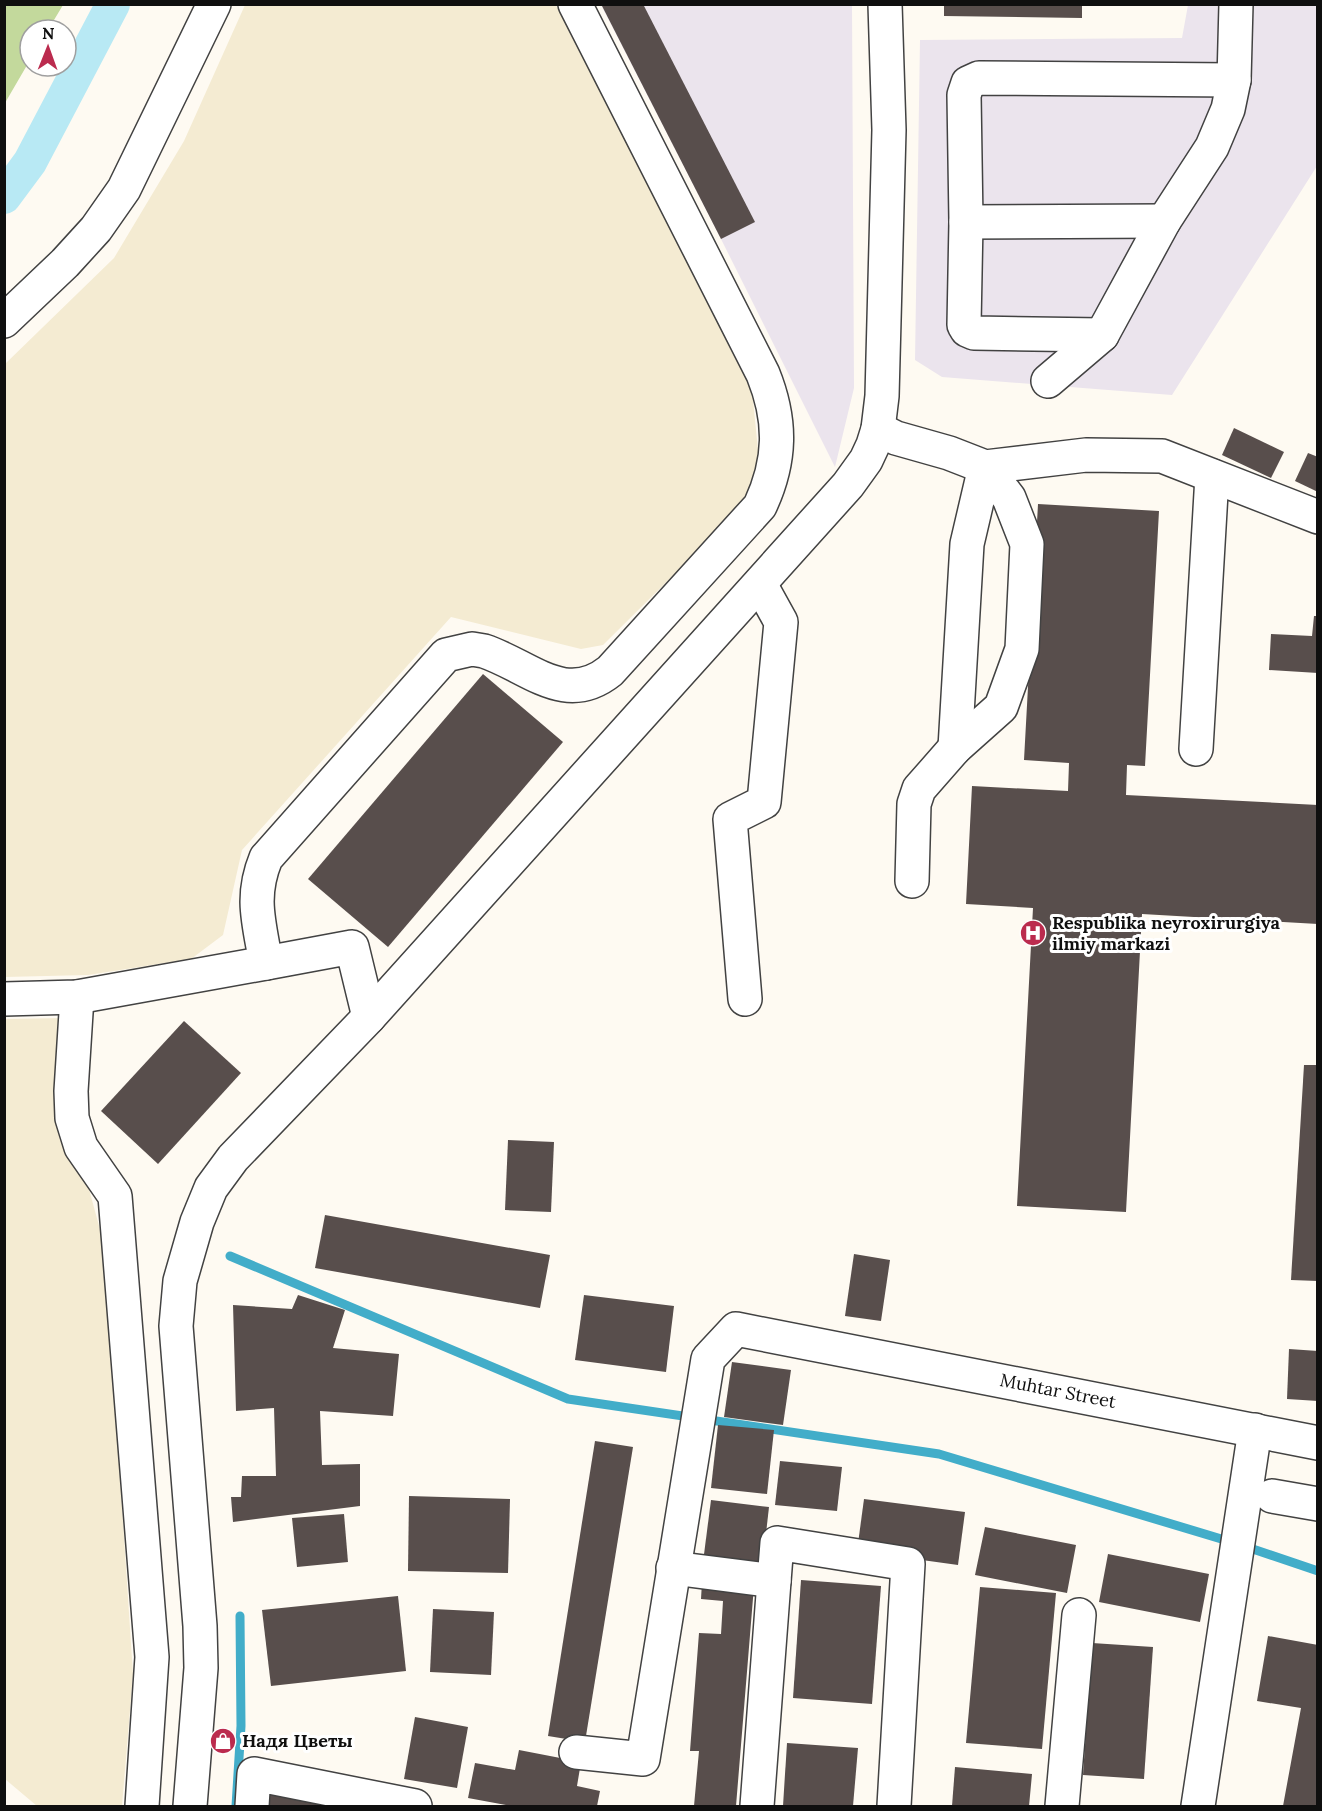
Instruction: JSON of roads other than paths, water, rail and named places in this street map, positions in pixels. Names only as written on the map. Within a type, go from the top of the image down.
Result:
[{"type":"street","points":[[4,321],[65,263],[96,229],[124,189],[214,4]]},
{"type":"street","points":[[266,963],[256,898],[257,884],[266,858],[446,655],[472,649],[484,651],[554,684],[584,686],[598,681],[760,506],[773,475],[777,458],[776,427],[770,390],[764,374],[575,4]]},
{"type":"street","points":[[190,1806],[201,1668],[200,1626],[176,1326],[180,1281],[197,1222],[221,1173],[245,1143],[369,1017],[760,584],[848,485],[866,460],[878,429],[882,396],[889,130],[885,4]]},
{"type":"street","points":[[1048,381],[1102,335],[1164,221],[1212,147],[1228,109],[1234,80],[1236,4]]},
{"type":"street","points":[[1102,335],[974,333],[967,330],[964,325],[966,222],[964,94],[968,83],[979,78],[1234,80]]},
{"type":"street","points":[[966,222],[1164,221]]},
{"type":"street","points":[[878,429],[896,438],[949,453],[985,467],[1086,454],[1162,456],[1317,517]]},
{"type":"street","points":[[912,881],[914,804],[919,789],[956,748],[1001,707],[1022,649],[1027,544],[1009,498],[985,467]]},
{"type":"street","points":[[956,748],[967,544],[985,467]]},
{"type":"street","points":[[1196,749],[1212,476]]},
{"type":"street","points":[[745,999],[730,819],[764,802],[781,622],[760,584]]},
{"type":"street","points":[[4,999],[77,997],[351,947],[369,1017]]},
{"type":"street","points":[[77,997],[71,1091],[72,1118],[81,1147],[115,1196],[152,1657],[142,1806]]},
{"type":"street","name":"Muhtar Street","points":[[674,1568],[705,1370],[736,1329],[1317,1443]]},
{"type":"street","points":[[1198,1806],[1255,1430]]},
{"type":"street","points":[[1272,1496],[1317,1504]]},
{"type":"street","points":[[757,1806],[777,1543],[908,1564],[894,1806]]},
{"type":"street","points":[[576,1752],[644,1759],[674,1568],[774,1581]]},
{"type":"street","points":[[1062,1806],[1079,1616]]},
{"type":"street","points":[[252,1806],[254,1774],[415,1806]]},
{"type":"waterway","points":[[4,197],[30,162],[113,4]]},
{"type":"waterway","points":[[230,1256],[568,1399],[939,1454],[1238,1544],[1318,1571]]},
{"type":"waterway","points":[[236,1806],[241,1726],[240,1616]]},
{"type":"place","name":"Respublika neyroxirurgiya ilmiy markazi","points":[[1033,933]]},
{"type":"place","name":"Надя Цветы","points":[[223,1741]]}]
